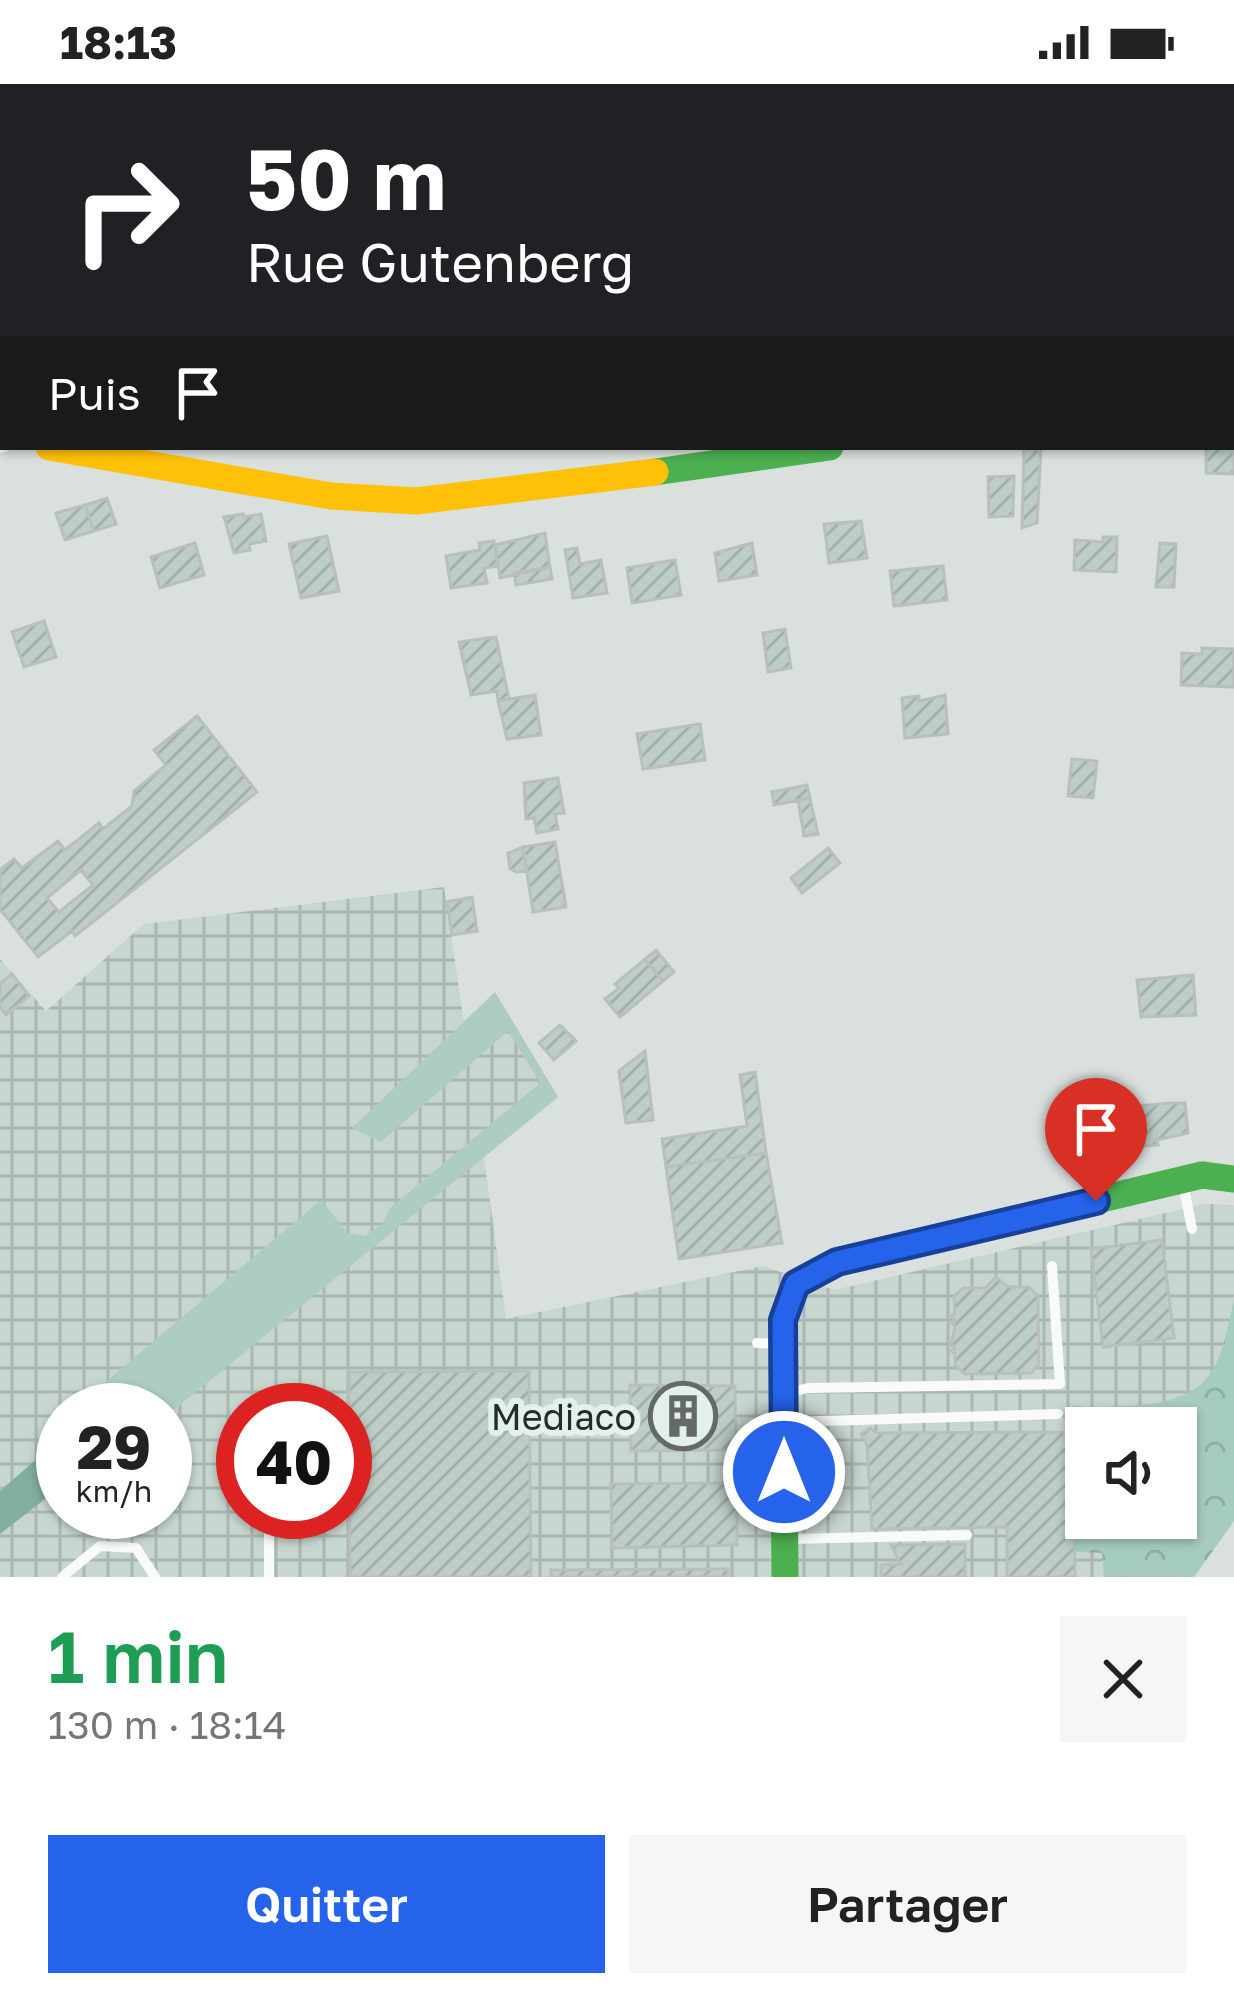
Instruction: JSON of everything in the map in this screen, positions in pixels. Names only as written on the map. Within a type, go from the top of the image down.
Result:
[{"type":"street","points":[[66,450],[331,496],[416,501],[514,493],[809,450]]},
{"type":"street","points":[[785,1577],[784,1539],[771,1470],[784,1408],[770,1344],[796,1284],[837,1262],[1192,1178],[1234,1162]]},
{"type":"street","points":[[1192,1178],[1234,1179]]},
{"type":"lane","points":[[1192,1178],[1192,1229]]},
{"type":"lane","points":[[784,1408],[808,1388],[1060,1384],[1052,1266]]},
{"type":"lane","points":[[784,1408],[1058,1414]]},
{"type":"lane","points":[[784,1539],[967,1535]]},
{"type":"lane","points":[[268,1539],[269,1577]]},
{"type":"lane","points":[[62,1577],[100,1546],[136,1548],[155,1577]]},
{"type":"shaded area","points":[[444,887],[464,1023],[495,992],[558,1097],[484,1157],[506,1319],[763,1266],[834,1290],[1205,1204],[1234,1205],[1234,1521],[1194,1577],[0,1577],[0,959],[46,1011],[144,924]]},
{"type":"shaded area","points":[[495,992],[558,1097],[192,1395],[192,1383],[104,1383],[321,1200],[348,1233],[365,1236],[382,1224],[390,1208],[540,1083],[508,1031],[381,1142],[352,1128]]},
{"type":"shaded area","points":[[36,1460],[36,1506],[0,1534],[0,1491]]},
{"type":"green space","points":[[1234,1301],[1234,1521],[1194,1577],[1104,1577],[1102,1553],[1075,1552],[1075,1539],[1197,1539],[1197,1407],[1103,1407],[1162,1402],[1196,1388],[1209,1375],[1226,1337]]},
{"type":"building","points":[[1024,450],[1041,450],[1037,523],[1022,528]]},
{"type":"building","points":[[1206,450],[1234,450],[1234,474],[1206,473]]},
{"type":"building","points":[[1014,476],[1013,516],[989,517],[988,477]]},
{"type":"building","points":[[107,498],[116,524],[94,531],[85,505]]},
{"type":"building","points":[[85,505],[94,531],[65,540],[56,513]]},
{"type":"building","points":[[261,514],[266,541],[234,553],[224,517]]},
{"type":"building","points":[[861,521],[867,558],[829,563],[824,524]]},
{"type":"building","points":[[545,533],[550,567],[500,578],[495,545]]},
{"type":"building","points":[[327,536],[339,591],[301,598],[289,544]]},
{"type":"building","points":[[1103,537],[1117,537],[1116,572],[1074,570],[1075,540],[1103,542]]},
{"type":"building","points":[[494,541],[498,566],[484,568],[487,583],[451,588],[446,556],[480,550],[479,543]]},
{"type":"building","points":[[195,543],[204,575],[160,588],[151,557]]},
{"type":"building","points":[[752,543],[757,575],[719,581],[715,553]]},
{"type":"building","points":[[1160,543],[1176,544],[1174,587],[1156,587]]},
{"type":"building","points":[[577,548],[580,564],[601,560],[607,593],[573,598],[565,550]]},
{"type":"building","points":[[675,560],[681,595],[632,603],[627,568]]},
{"type":"building","points":[[943,566],[947,600],[894,606],[890,571]]},
{"type":"building","points":[[550,567],[552,579],[516,585],[514,573]]},
{"type":"building","points":[[44,621],[56,657],[24,667],[12,632]]},
{"type":"building","points":[[785,629],[791,668],[768,672],[763,633]]},
{"type":"building","points":[[496,637],[509,699],[498,701],[497,691],[471,695],[459,642]]},
{"type":"building","points":[[1202,648],[1234,649],[1234,687],[1181,685],[1182,653],[1202,654]]},
{"type":"building","points":[[535,695],[541,735],[507,739],[498,701]]},
{"type":"building","points":[[945,695],[948,734],[905,738],[902,698],[919,696],[919,701]]},
{"type":"building","points":[[197,716],[257,792],[75,936],[72,931],[38,957],[0,909],[0,870],[14,859],[22,868],[58,841],[65,850],[99,823],[103,829],[132,806],[134,791],[166,765],[154,750]],"holes":[[[81,870],[93,885],[59,912],[47,898]]]},
{"type":"building","points":[[700,724],[705,760],[643,769],[637,734]]},
{"type":"building","points":[[1072,759],[1097,761],[1093,798],[1068,796]]},
{"type":"building","points":[[558,778],[564,813],[555,814],[558,829],[537,833],[534,818],[526,819],[524,783]]},
{"type":"building","points":[[807,785],[810,798],[774,805],[772,792]]},
{"type":"building","points":[[810,798],[818,834],[804,836],[798,800]]},
{"type":"building","points":[[555,842],[566,907],[533,912],[523,847]]},
{"type":"building","points":[[523,847],[527,871],[517,872],[510,869],[508,853]]},
{"type":"building","points":[[828,848],[840,863],[802,893],[791,878]]},
{"type":"building","points":[[472,897],[477,931],[452,935],[447,902]]},
{"type":"building","points":[[656,950],[674,972],[663,981],[645,959]]},
{"type":"building","points":[[645,959],[663,981],[620,1017],[605,999]]},
{"type":"building","points":[[12,974],[29,996],[6,1015],[0,1007],[0,983]]},
{"type":"building","points":[[1193,975],[1196,1015],[1141,1017],[1137,980]]},
{"type":"building","points":[[560,1025],[576,1041],[554,1060],[539,1043]]},
{"type":"building","points":[[645,1051],[653,1120],[626,1123],[619,1071]]},
{"type":"building","points":[[755,1072],[766,1153],[666,1167],[662,1139],[747,1126],[740,1075]]},
{"type":"building","points":[[1185,1103],[1188,1133],[1157,1140],[1158,1145],[1135,1147],[1134,1138],[1114,1140],[1111,1116],[1131,1114],[1130,1107]]},
{"type":"building","points":[[766,1153],[782,1243],[679,1259],[666,1167]]},
{"type":"building","points":[[1162,1240],[1174,1338],[1103,1347],[1091,1249]]},
{"type":"building","points":[[996,1277],[1008,1287],[1029,1287],[1038,1296],[1039,1364],[1031,1373],[965,1374],[955,1365],[951,1351],[955,1349],[951,1345],[954,1297],[963,1288],[985,1288]]},
{"type":"building","points":[[529,1371],[531,1577],[350,1577],[350,1539],[372,1539],[372,1383],[349,1383],[349,1372]]},
{"type":"building","name":"Mediaco","points":[[630,1385],[735,1386],[736,1450],[631,1451]]},
{"type":"building","points":[[870,1428],[877,1433],[1065,1432],[1065,1539],[1074,1539],[1075,1577],[1007,1577],[1007,1527],[872,1529],[867,1445],[861,1434]]},
{"type":"building","points":[[737,1483],[737,1545],[612,1548],[611,1484]]},
{"type":"building","points":[[965,1544],[965,1577],[881,1577],[881,1565],[901,1564],[891,1545]]},
{"type":"building","points":[[728,1569],[728,1577],[551,1577],[551,1570]]},
{"type":"traffic: fast","points":[[655,472],[809,450]]},
{"type":"traffic: fast","points":[[785,1577],[783,1320],[796,1284],[837,1262],[1202,1175],[1234,1179]]},
{"type":"traffic: slow","points":[[66,450],[331,496],[416,501],[655,472]]},
{"type":"place","name":"Mediaco","points":[[683,1416]]},
{"type":"route","points":[[784,1472],[783,1320],[796,1284],[837,1262],[1096,1201]]}]
